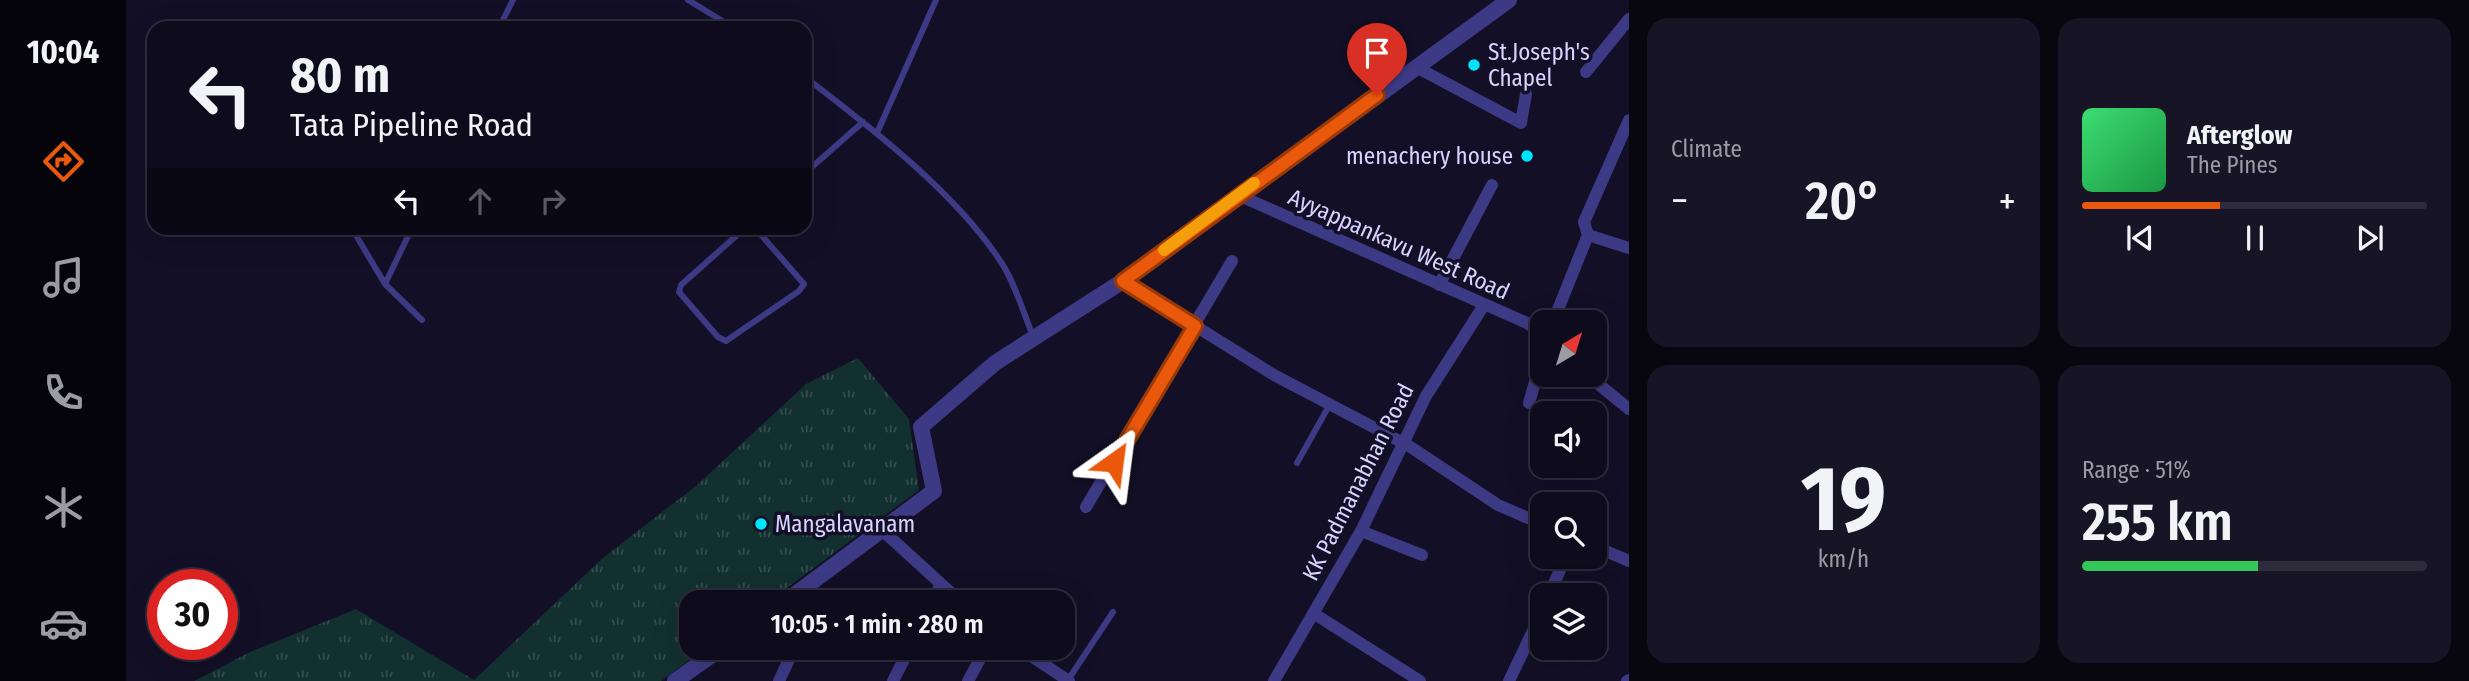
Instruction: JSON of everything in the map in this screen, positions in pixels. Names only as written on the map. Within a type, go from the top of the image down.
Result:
[{"type":"street","points":[[802,590],[934,491],[921,428],[995,363],[1033,336],[1123,281],[1509,0]]},
{"type":"street","points":[[1586,72],[1629,19]]},
{"type":"street","points":[[1416,67],[1521,123],[1526,94]]},
{"type":"street","points":[[1558,310],[1588,235],[1584,222],[1629,120]]},
{"type":"street","points":[[1439,285],[1492,185]]},
{"type":"street","name":"Ayyappankavu West Road","points":[[1238,195],[1530,327]]},
{"type":"street","points":[[1588,235],[1629,248]]},
{"type":"street","points":[[1086,507],[1233,261]]},
{"type":"street","points":[[1123,281],[1274,375],[1403,442],[1498,505],[1530,519]]},
{"type":"street","name":"KK Padmanabhan Road","points":[[1274,681],[1360,531],[1426,396],[1484,305]]},
{"type":"street","points":[[1529,403],[1534,387]]},
{"type":"street","points":[[1602,387],[1629,409]]},
{"type":"street","points":[[883,531],[948,590]]},
{"type":"street","points":[[1360,531],[1422,555]]},
{"type":"street","points":[[1607,552],[1629,561]]},
{"type":"street","points":[[938,590],[941,584]]},
{"type":"street","points":[[1313,613],[1420,681]]},
{"type":"street","points":[[1509,681],[1530,637]]},
{"type":"street","points":[[675,681],[705,660]]},
{"type":"street","points":[[779,681],[789,660]]},
{"type":"street","points":[[893,681],[904,660]]},
{"type":"street","points":[[968,681],[979,660]]},
{"type":"street","points":[[1037,660],[1068,680]]},
{"type":"lane","points":[[502,21],[513,0]]},
{"type":"lane","points":[[688,0],[722,21]]},
{"type":"lane","points":[[877,133],[936,0]]},
{"type":"lane","points":[[812,82],[877,133],[945,196],[1001,262],[1033,336]]},
{"type":"lane","points":[[812,167],[863,122]]},
{"type":"lane","points":[[357,235],[385,284],[422,320]]},
{"type":"lane","points":[[385,284],[409,235]]},
{"type":"lane","points":[[737,235],[681,285],[679,292],[718,337],[726,341],[799,291],[804,284],[761,235]]},
{"type":"lane","points":[[1297,463],[1330,404]]},
{"type":"lane","points":[[1068,680],[1113,612]]},
{"type":"green space","name":"Mangalavanam","points":[[858,358],[909,419],[919,490],[784,590],[679,590],[679,660],[690,660],[661,681],[194,681],[250,652],[356,609],[474,680],[604,557],[696,486],[806,384]]},
{"type":"slow traffic","points":[[1164,250],[1254,183]]},
{"type":"place","name":"St.Joseph's Chapel","points":[[1474,65]]},
{"type":"place","name":"menachery house","points":[[1527,156]]},
{"type":"place","name":"Mangalavanam","points":[[761,524]]},
{"type":"route","points":[[1114,462],[1195,326],[1123,281],[1377,95]]}]
